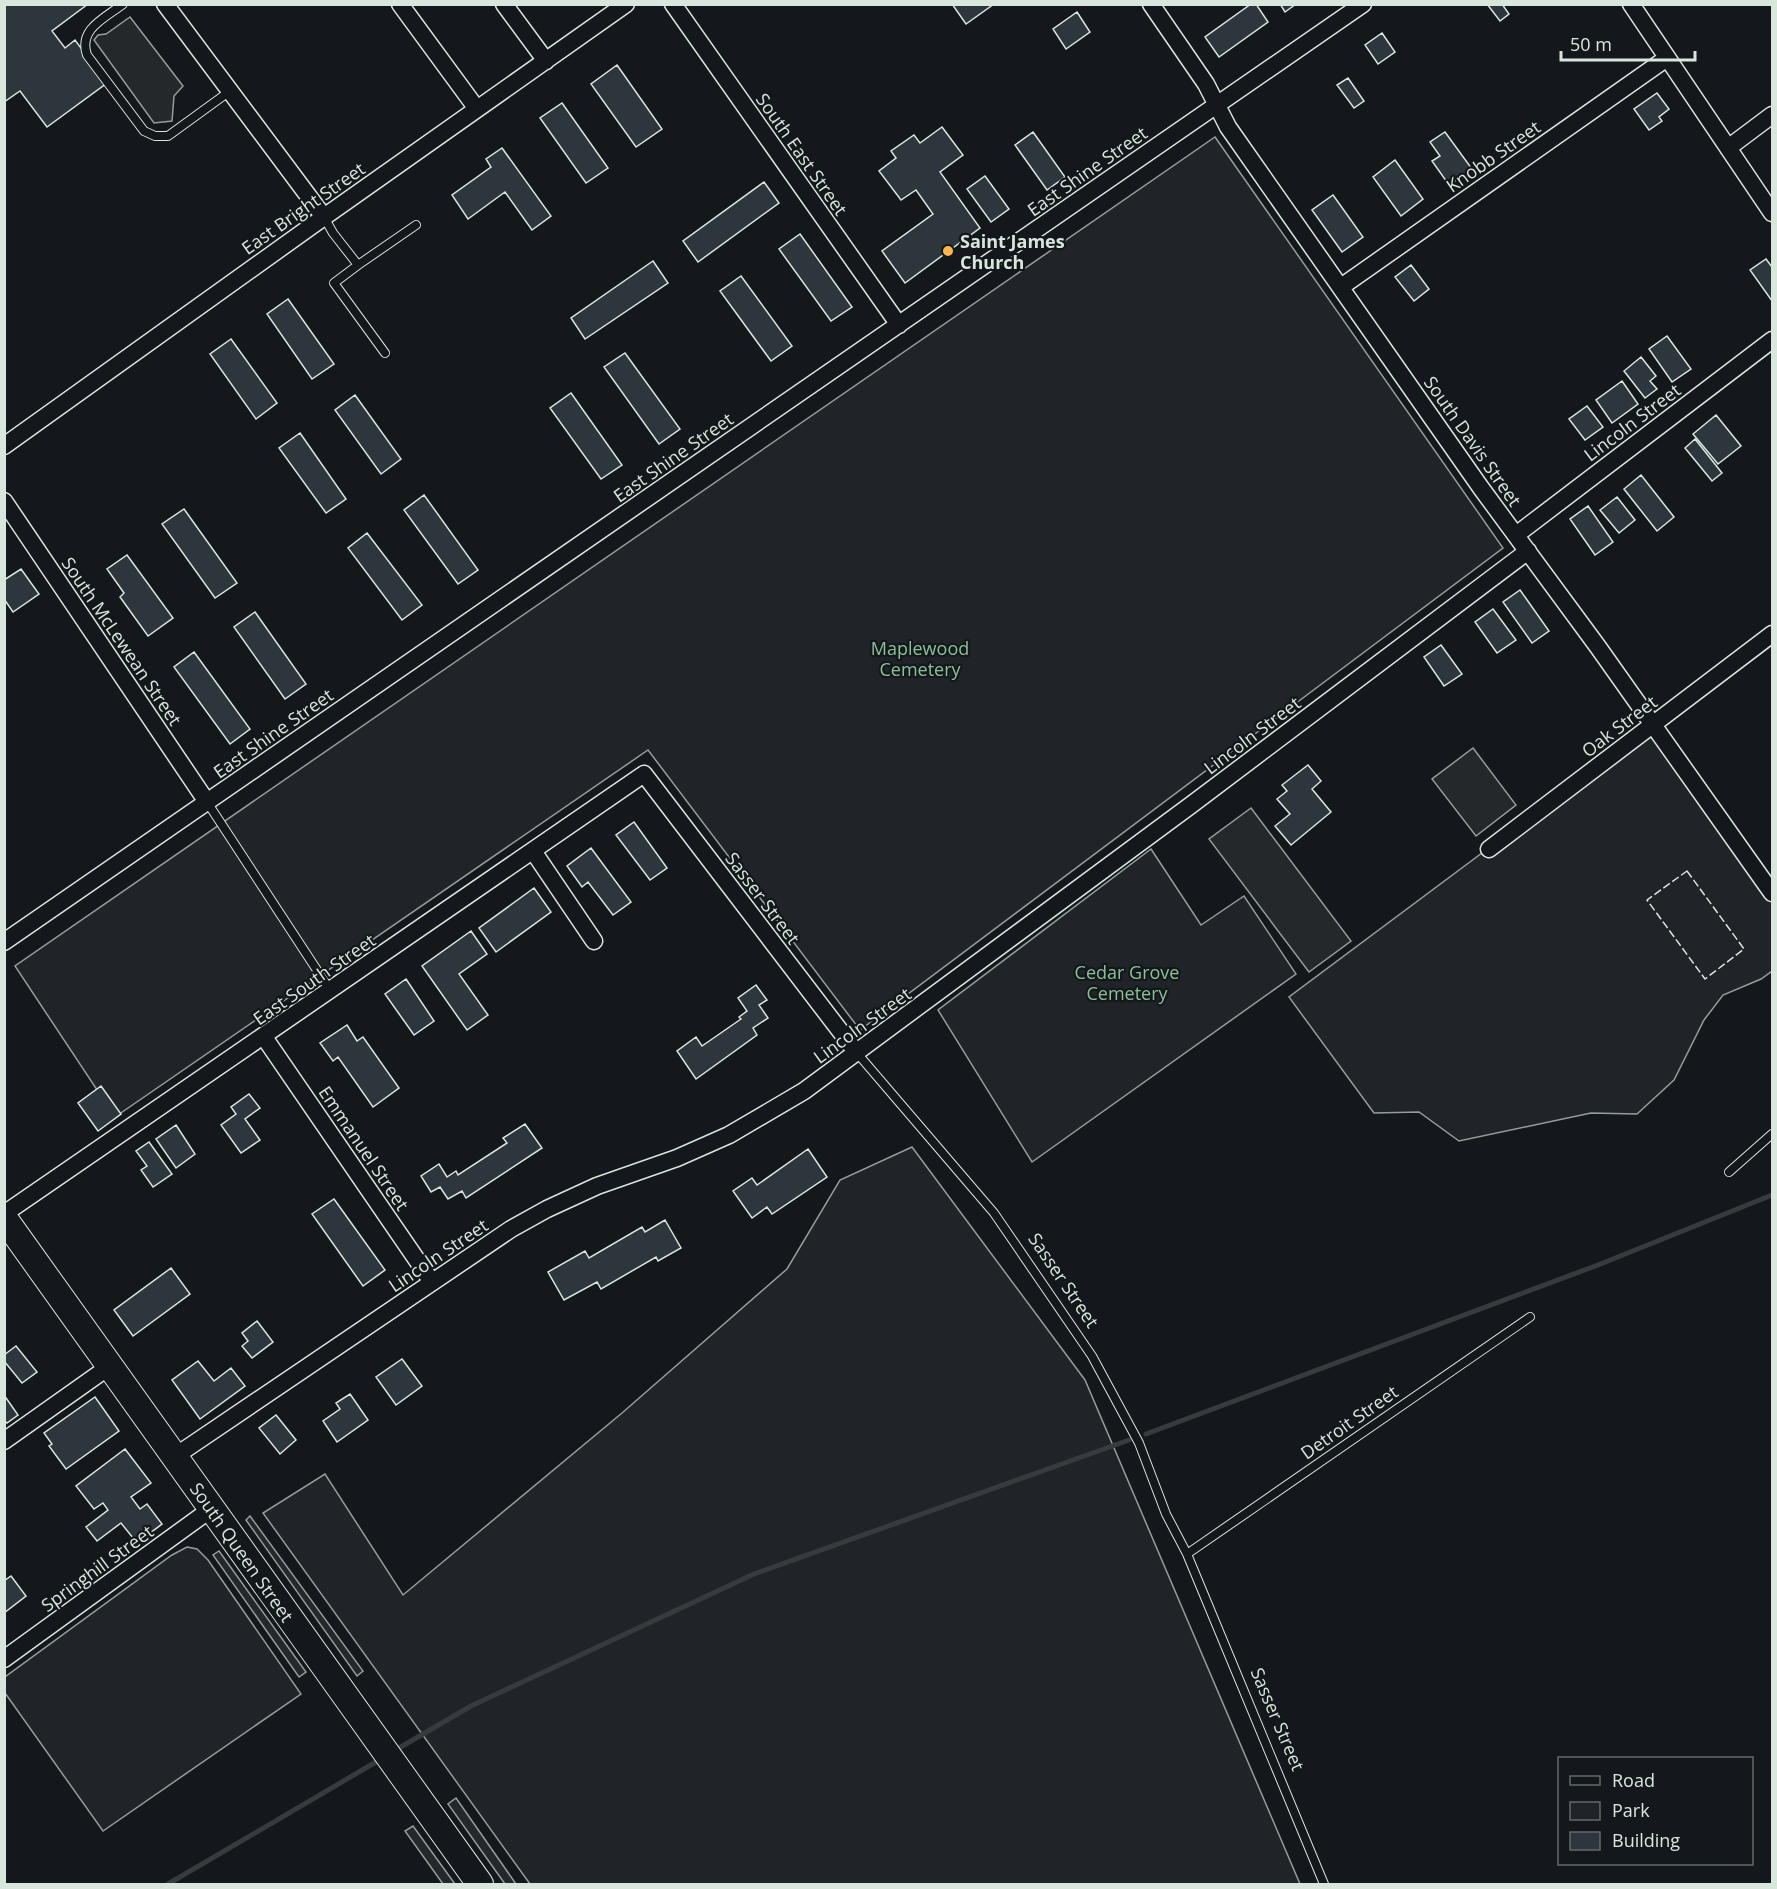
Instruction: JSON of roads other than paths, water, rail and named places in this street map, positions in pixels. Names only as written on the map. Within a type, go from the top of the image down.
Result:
[{"type":"main road","name":"South Queen Street","points":[[4,1216],[480,1884]]},
{"type":"street","points":[[165,4],[324,217]]},
{"type":"street","points":[[400,4],[477,109]]},
{"type":"street","points":[[504,4],[546,61]]},
{"type":"street","name":"East Bright Street","points":[[4,446],[626,4]]},
{"type":"street","name":"South East Street","points":[[673,4],[898,325]]},
{"type":"street","name":"South Davis Street","points":[[1150,4],[1206,84],[1228,127],[1516,535],[1773,893]]},
{"type":"street","name":"East Shine Street","points":[[4,942],[1363,4]]},
{"type":"street","points":[[1631,4],[1773,213]]},
{"type":"street","name":"Knobb Street","points":[[1341,287],[1667,58]]},
{"type":"street","points":[[1728,148],[1773,115]]},
{"type":"street","name":"Lincoln Street","points":[[1516,535],[1773,340]]},
{"type":"street","name":"South McLewean Street","points":[[4,501],[207,802]]},
{"type":"street","name":"Lincoln Street","points":[[174,1457],[511,1229],[546,1209],[597,1186],[677,1158],[729,1135],[804,1091],[1191,805],[1528,551]]},
{"type":"street","name":"Oak Street","points":[[1489,849],[1773,634]]},
{"type":"street","name":"Sasser Street","points":[[644,774],[857,1053]]},
{"type":"street","name":"East South Street","points":[[4,1216],[644,774]]},
{"type":"street","points":[[533,851],[594,941]]},
{"type":"street","name":"Emmanuel Street","points":[[264,1037],[432,1282]]},
{"type":"street","points":[[4,1441],[110,1366]]},
{"type":"street","name":"Springhill Street","points":[[4,1659],[212,1509]]},
{"type":"lane","points":[[123,4],[90,29],[84,44],[87,55],[144,131],[155,136],[168,136],[230,91]]},
{"type":"lane","points":[[324,217],[333,233],[358,265]]},
{"type":"lane","points":[[385,353],[334,283],[416,225]]},
{"type":"lane","points":[[207,802],[331,991]]},
{"type":"lane","name":"Sasser Street","points":[[857,1053],[994,1214],[1086,1347],[1139,1443],[1166,1514],[1187,1554],[1324,1884]]},
{"type":"lane","points":[[1729,1172],[1773,1134]]},
{"type":"lane","name":"Detroit Street","points":[[1187,1554],[1530,1317]]},
{"type":"waterway","points":[[1146,1434],[1598,1265],[1772,1195]]},
{"type":"waterway","points":[[394,1751],[471,1706],[754,1574],[1129,1440]]},
{"type":"waterway","points":[[168,1884],[381,1759]]},
{"type":"place","name":"Saint James Church","points":[[948,251]]},
{"type":"park label","name":"Maplewood Cemetery","points":[[920,658]]},
{"type":"park label","name":"Cedar Grove Cemetery","points":[[1127,982]]}]
